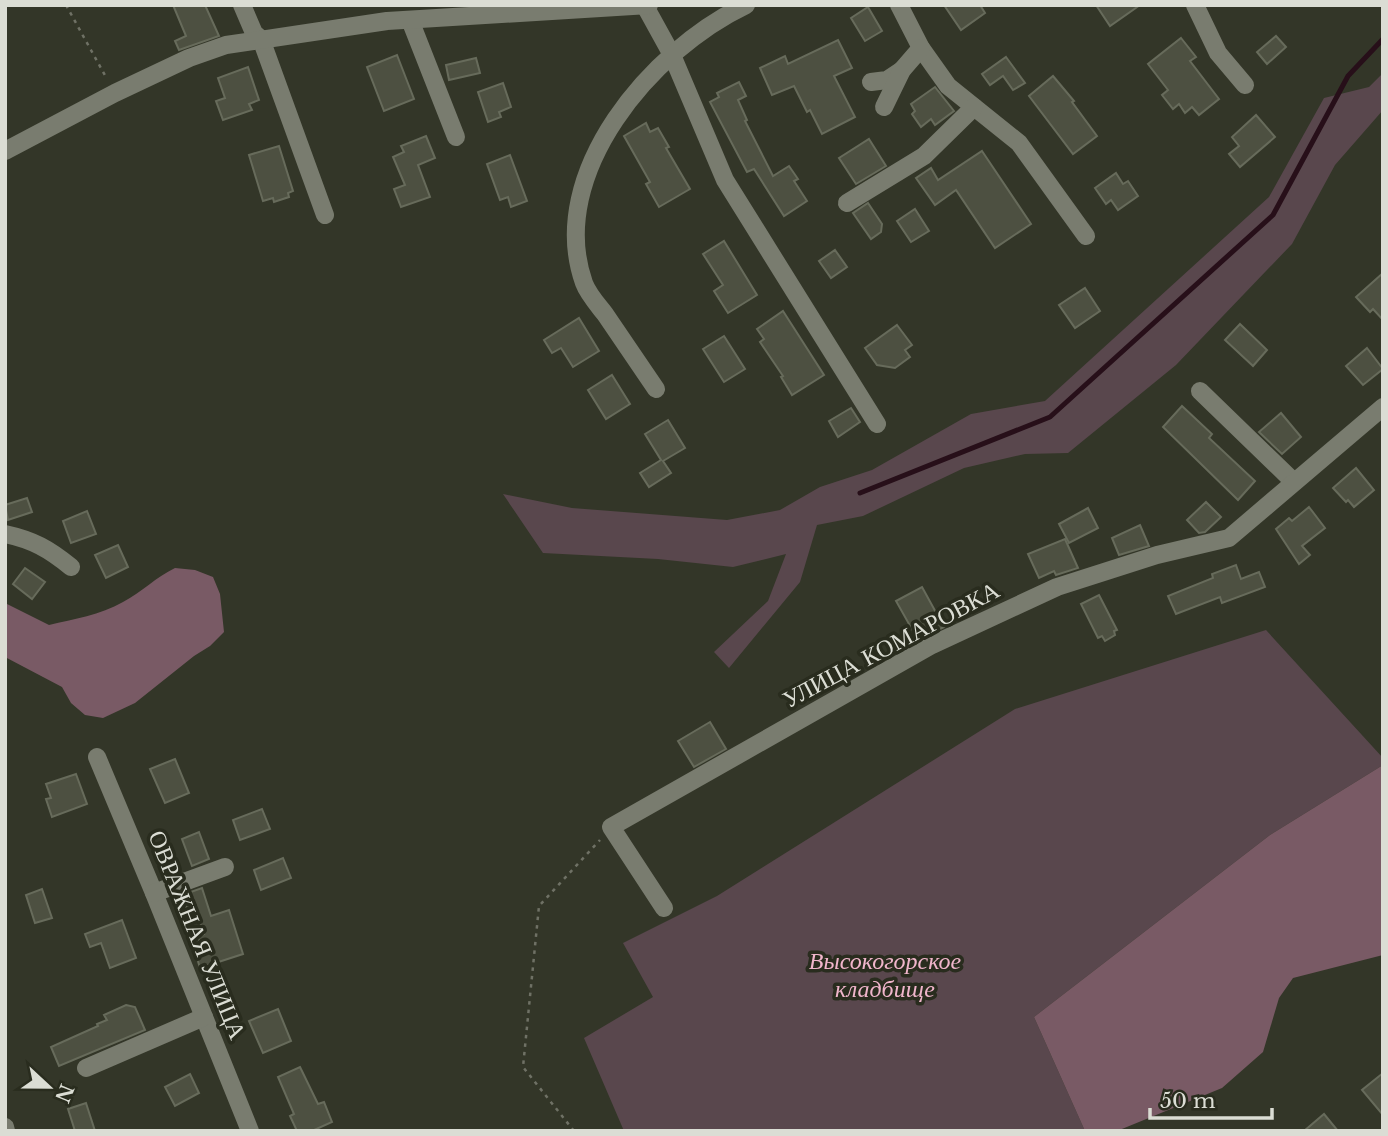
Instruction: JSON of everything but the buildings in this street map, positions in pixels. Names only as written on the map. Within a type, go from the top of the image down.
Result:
[{"type":"street","points":[[242,5],[254,33],[261,39],[324,215]]},
{"type":"street","points":[[376,5],[387,21]]},
{"type":"street","points":[[5,151],[114,93],[226,45],[387,21],[647,5],[672,55],[725,180],[877,424]]},
{"type":"street","points":[[656,389],[585,285],[576,230],[583,187],[598,149],[614,119],[634,94],[672,55],[724,15],[746,5]]},
{"type":"street","points":[[899,5],[921,48],[948,86],[1019,143],[1086,236]]},
{"type":"street","points":[[1195,5],[1218,53],[1245,85]]},
{"type":"street","points":[[410,20],[456,137]]},
{"type":"street","points":[[884,107],[902,70],[921,48]]},
{"type":"street","points":[[871,82],[887,80],[902,70]]},
{"type":"street","points":[[847,203],[924,156],[975,107]]},
{"type":"street","points":[[1200,391],[1294,482]]},
{"type":"street","name":"УЛИЦА КОМАРОВКА","points":[[611,827],[932,645],[1057,587],[1157,555],[1229,538],[1383,407]]},
{"type":"street","points":[[5,534],[27,538],[55,554],[71,568]]},
{"type":"street","name":"ОВРАЖНАЯ УЛИЦА","points":[[97,757],[155,893],[250,1131]]},
{"type":"street","points":[[611,827],[664,908]]},
{"type":"street","points":[[155,893],[225,867]]},
{"type":"street","points":[[86,1068],[204,1017]]},
{"type":"path","points":[[66,5],[114,93]]},
{"type":"path","points":[[574,1131],[523,1067],[539,906],[611,827]]},
{"type":"green space","points":[[1383,73],[1383,110],[1335,165],[1292,244],[1176,365],[1068,453],[1025,454],[964,468],[863,516],[817,525],[800,582],[729,668],[714,652],[768,601],[786,554],[733,567],[658,559],[543,553],[503,494],[572,508],[727,520],[780,510],[820,487],[872,470],[971,414],[1045,401],[1269,197],[1324,98],[1369,87]]},
{"type":"green space","name":"Высокогорское кладбище","points":[[1266,630],[1383,758],[1383,765],[1270,835],[1034,1017],[1085,1131],[624,1131],[584,1038],[653,997],[623,943],[717,896],[1015,709]]},
{"type":"shaded area","points":[[175,568],[195,570],[213,577],[220,594],[224,632],[210,646],[135,703],[103,718],[85,715],[71,703],[62,687],[5,657],[5,603],[49,625],[114,606]]},
{"type":"shaded area","points":[[1383,765],[1383,955],[1293,978],[1279,998],[1263,1052],[1222,1088],[1117,1131],[1085,1131],[1034,1017],[1270,835]]},
{"type":"waterway","points":[[860,493],[1050,417],[1273,215],[1348,76],[1383,39]]}]
